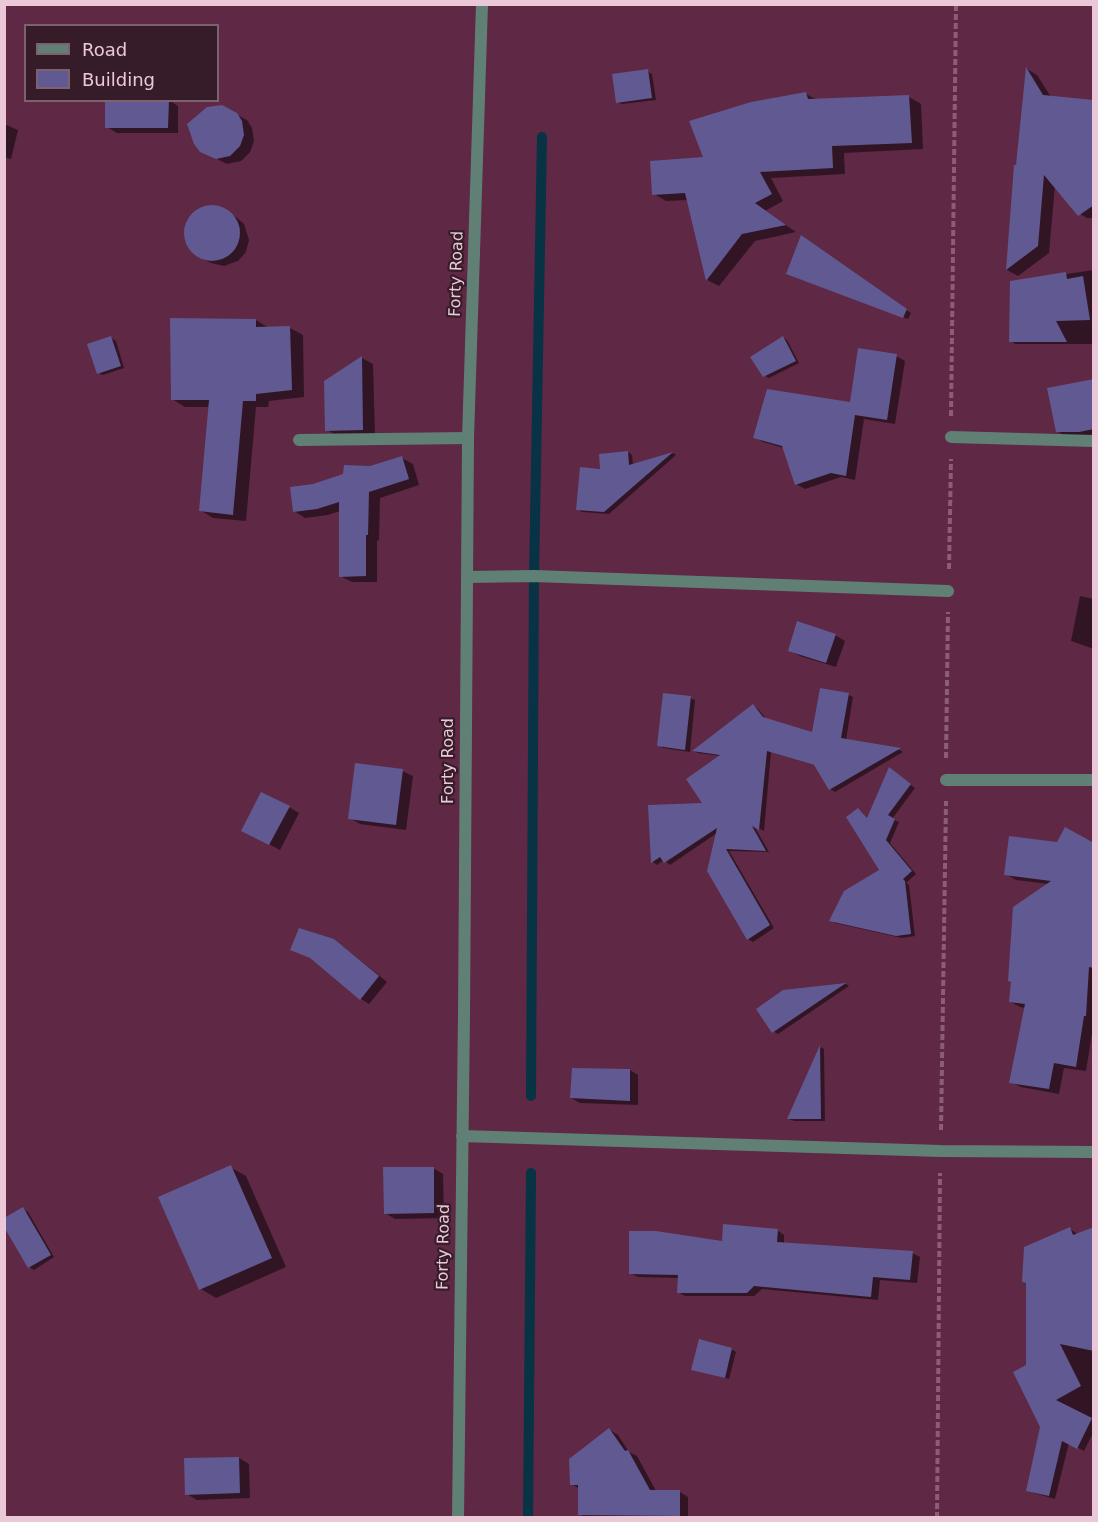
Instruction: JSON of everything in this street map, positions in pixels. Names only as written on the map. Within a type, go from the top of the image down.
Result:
[{"type":"street","name":"Forty Road","points":[[458,1518],[468,438],[482,4]]},
{"type":"street","points":[[951,437],[1094,441]]},
{"type":"street","points":[[299,440],[468,438]]},
{"type":"street","points":[[467,577],[534,576],[948,591]]},
{"type":"street","points":[[946,780],[1094,780]]},
{"type":"street","points":[[462,1136],[921,1150],[1094,1152]]},
{"type":"building","points":[[1026,67],[1043,95],[1094,100],[1094,205],[1078,216],[1044,175],[1038,246],[1006,270],[1014,165],[1016,165]]},
{"type":"building","points":[[648,69],[652,98],[616,103],[612,74]]},
{"type":"building","points":[[806,92],[808,99],[909,95],[912,143],[832,146],[833,168],[760,172],[772,194],[755,203],[786,225],[742,234],[706,281],[685,193],[652,195],[650,161],[703,157],[689,121],[751,102]]},
{"type":"building","points":[[105,102],[169,102],[168,128],[105,128]]},
{"type":"building","points":[[222,105],[237,113],[242,121],[244,135],[240,146],[230,156],[216,159],[200,152],[194,144],[187,124],[207,107]]},
{"type":"building","points":[[212,205],[227,210],[235,218],[240,233],[235,248],[227,256],[212,261],[197,256],[189,248],[184,233],[189,218],[197,210]]},
{"type":"building","points":[[801,235],[907,309],[903,318],[786,274]]},
{"type":"building","points":[[1066,272],[1067,279],[1083,276],[1090,320],[1056,321],[1067,342],[1009,342],[1010,281]]},
{"type":"building","points":[[170,318],[256,319],[256,327],[290,326],[292,390],[256,394],[256,401],[243,401],[233,515],[199,511],[209,400],[171,400]]},
{"type":"building","points":[[111,336],[121,366],[97,374],[87,344]]},
{"type":"building","points":[[783,336],[796,361],[763,377],[750,357]]},
{"type":"building","points":[[858,348],[897,354],[887,420],[855,415],[846,476],[831,473],[795,485],[782,446],[753,438],[767,389],[850,402]]},
{"type":"building","points":[[362,356],[363,430],[325,431],[324,381]]},
{"type":"building","points":[[1094,379],[1094,429],[1079,432],[1056,432],[1047,388]]},
{"type":"building","points":[[628,451],[629,465],[673,452],[604,512],[576,510],[580,467],[600,469],[599,454]]},
{"type":"building","points":[[402,456],[409,479],[369,492],[366,576],[339,577],[339,502],[317,509],[293,512],[290,487],[313,484],[343,474],[344,465],[370,466]]},
{"type":"building","points":[[797,621],[836,634],[826,663],[788,651]]},
{"type":"building","points":[[820,688],[849,693],[841,738],[901,748],[829,790],[814,765],[767,751],[759,830],[752,826],[766,851],[726,849],[770,925],[747,940],[707,871],[717,828],[664,863],[660,857],[651,863],[648,805],[702,803],[686,779],[720,755],[692,751],[753,704],[763,717],[812,732]]},
{"type":"building","points":[[663,693],[691,696],[685,750],[657,746]]},
{"type":"building","points":[[355,763],[403,769],[396,825],[348,819]]},
{"type":"building","points":[[889,767],[911,784],[888,815],[895,819],[886,840],[912,871],[903,879],[911,934],[896,936],[829,921],[844,891],[879,870],[846,817],[858,808],[867,818]]},
{"type":"building","points":[[261,792],[290,806],[269,845],[241,831]]},
{"type":"building","points":[[1065,827],[1094,843],[1094,968],[1089,967],[1086,1016],[1084,1016],[1076,1067],[1054,1063],[1049,1089],[1009,1083],[1025,1004],[1009,1002],[1011,982],[1008,981],[1013,907],[1051,881],[1004,875],[1009,836],[1057,842]]},
{"type":"building","points":[[299,928],[334,939],[379,976],[360,1000],[310,958],[290,950]]},
{"type":"building","points":[[846,983],[772,1033],[756,1009],[783,990]]},
{"type":"building","points":[[820,1045],[821,1119],[787,1119]]},
{"type":"building","points":[[572,1068],[630,1069],[630,1101],[570,1098]]},
{"type":"building","points":[[231,1165],[272,1258],[199,1290],[158,1197]]},
{"type":"building","points":[[383,1167],[434,1167],[434,1213],[384,1214]]},
{"type":"building","points":[[23,1207],[51,1255],[28,1268],[4,1227],[4,1218]]},
{"type":"building","points":[[723,1224],[778,1229],[777,1242],[913,1251],[910,1280],[873,1277],[871,1297],[754,1286],[747,1293],[677,1293],[678,1275],[629,1274],[629,1231],[656,1231],[722,1241]]},
{"type":"building","points":[[1070,1227],[1073,1235],[1094,1227],[1094,1351],[1060,1344],[1081,1386],[1056,1400],[1092,1418],[1077,1449],[1062,1441],[1049,1496],[1026,1491],[1040,1427],[1013,1372],[1026,1365],[1026,1283],[1022,1282],[1024,1247]]},
{"type":"building","points":[[699,1339],[732,1348],[725,1378],[691,1370]]},
{"type":"building","points":[[609,1428],[625,1451],[628,1450],[650,1490],[680,1490],[680,1516],[578,1515],[578,1485],[570,1485],[569,1459]]},
{"type":"building","points":[[239,1457],[240,1493],[185,1495],[184,1458]]},
{"type":"waterway","points":[[531,1096],[534,576],[542,137]]},
{"type":"waterway","points":[[528,1518],[531,1173]]}]
